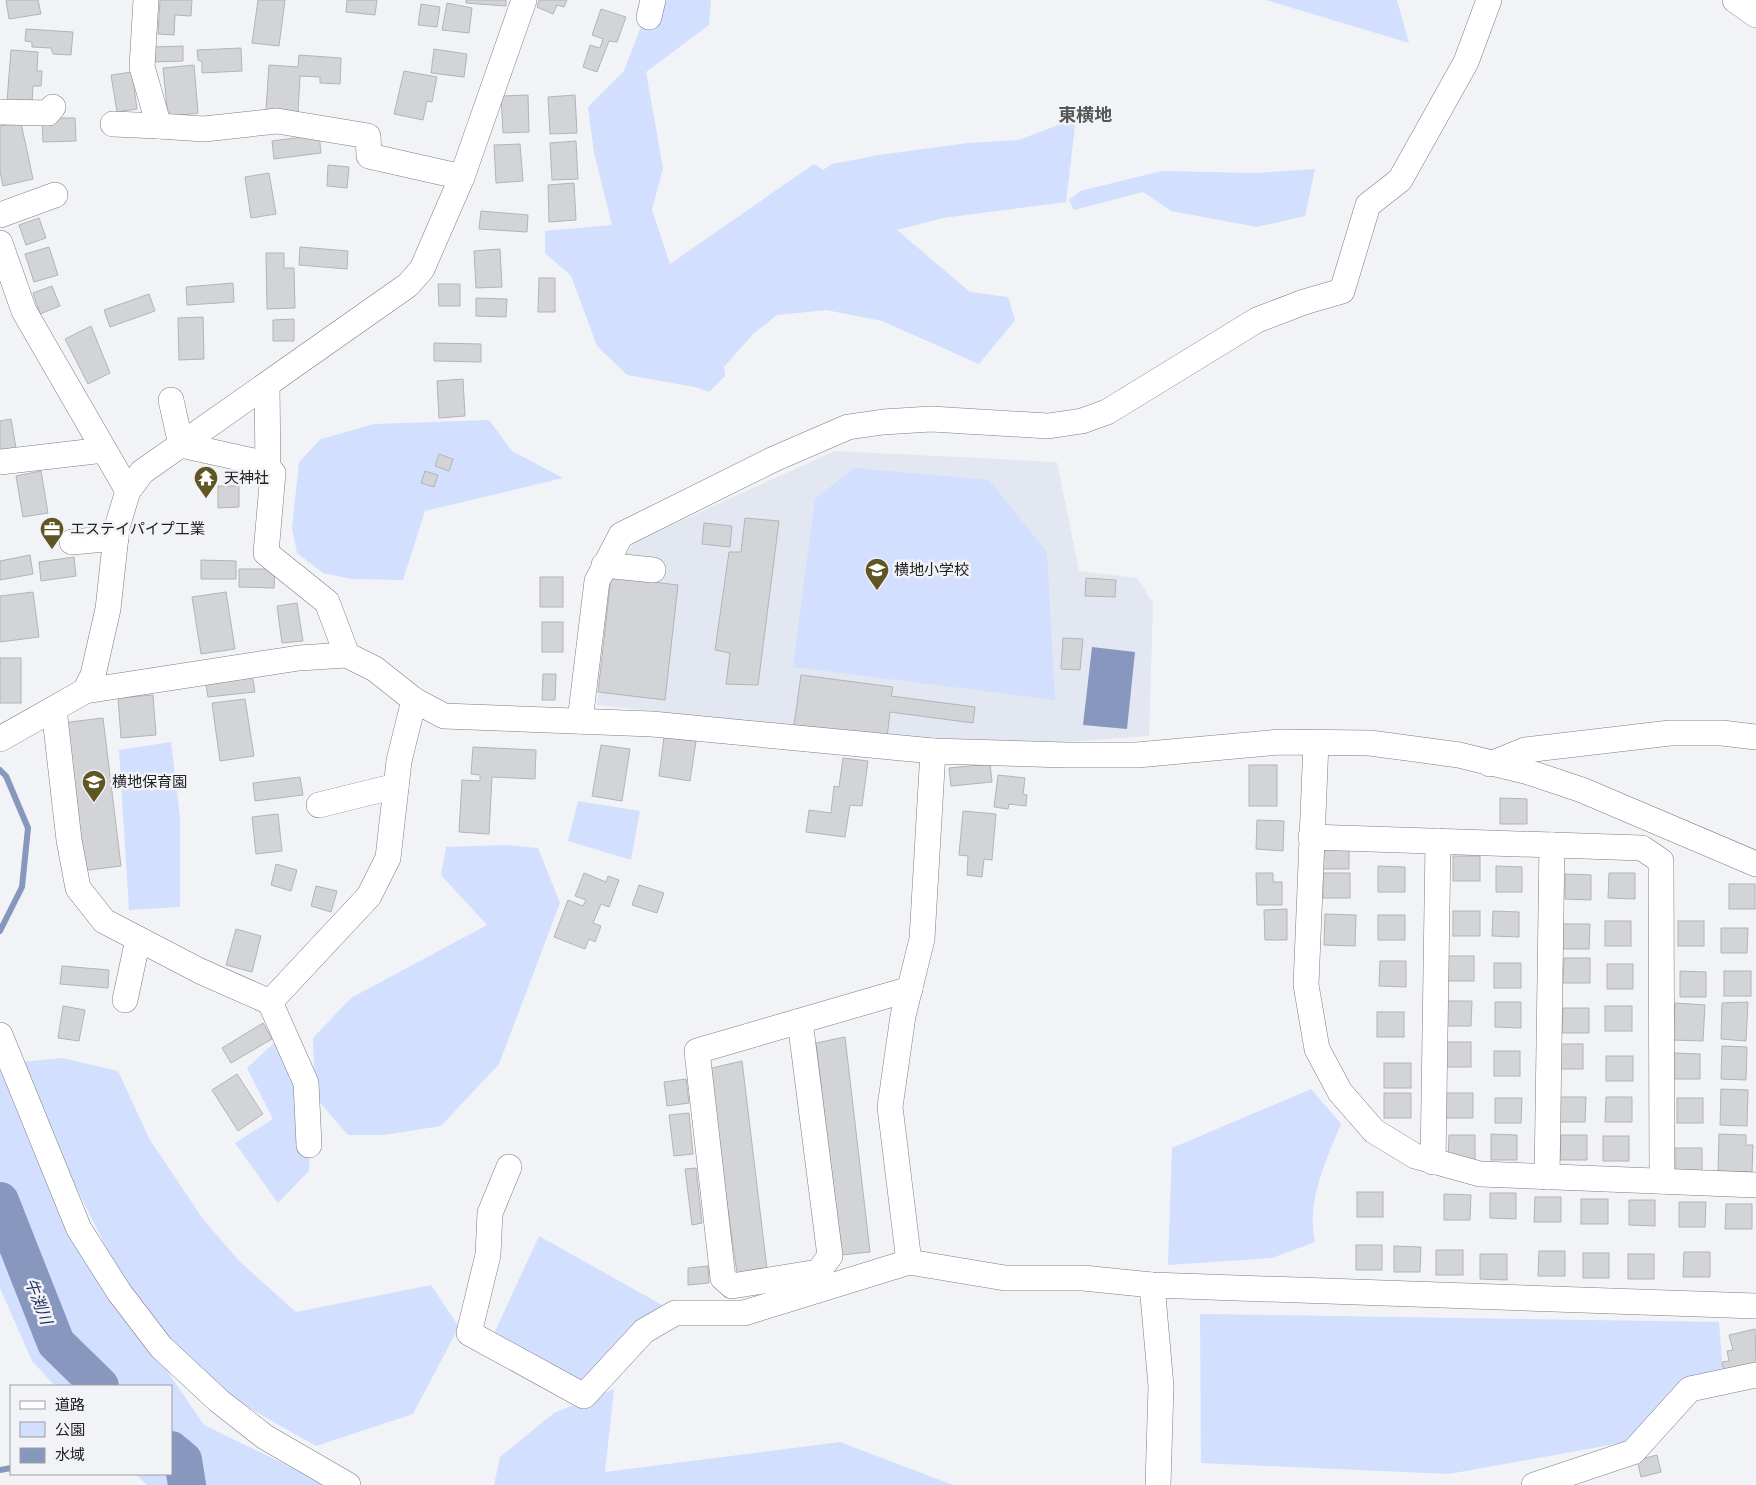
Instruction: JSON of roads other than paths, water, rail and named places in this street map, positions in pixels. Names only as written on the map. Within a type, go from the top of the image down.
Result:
[{"type":"street","points":[[146,0],[142,67],[159,126]]},
{"type":"street","points":[[85,691],[93,674],[108,609],[116,538],[128,491],[142,472],[267,386],[342,330],[408,285],[422,269],[462,177],[524,0]]},
{"type":"street","points":[[580,720],[597,581],[621,535],[774,459],[848,428],[882,422],[931,419],[1048,426],[1082,421],[1107,412],[1257,320],[1304,302],[1342,291],[1368,205],[1400,180],[1466,62],[1489,0]]},
{"type":"street","points":[[1735,0],[1756,15]]},
{"type":"street","points":[[0,112],[48,113],[54,107]]},
{"type":"street","points":[[113,124],[204,129],[277,120],[368,136],[369,156],[462,177]]},
{"type":"street","points":[[0,215],[55,195]]},
{"type":"street","points":[[0,243],[24,310],[128,491]]},
{"type":"street","points":[[267,386],[268,469]]},
{"type":"street","points":[[171,400],[181,445]]},
{"type":"street","points":[[181,445],[263,463],[273,473],[266,553],[327,602],[347,655]]},
{"type":"street","points":[[0,462],[104,450]]},
{"type":"street","points":[[72,542],[116,538]]},
{"type":"street","points":[[604,566],[653,570]]},
{"type":"street","points":[[0,740],[85,691],[299,658],[347,655],[375,669],[414,700],[444,716],[652,724],[933,750],[1137,754],[1236,745],[1370,743],[1459,755],[1525,771],[1582,790],[1756,864]]},
{"type":"street","points":[[270,1002],[369,896],[388,858],[399,761],[414,700]]},
{"type":"street","points":[[54,709],[69,840],[78,888],[104,921],[200,971],[270,1002],[306,1083],[309,1145]]},
{"type":"street","points":[[1490,764],[1525,750],[1670,733],[1722,733],[1756,737]]},
{"type":"street","points":[[1316,743],[1306,985],[1317,1049],[1340,1092],[1374,1131],[1415,1156],[1480,1174],[1756,1186]]},
{"type":"street","points":[[909,1262],[890,1108],[904,1016],[922,939],[933,750]]},
{"type":"street","points":[[318,805],[396,786]]},
{"type":"street","points":[[1312,837],[1642,848],[1661,861],[1662,1181]]},
{"type":"street","points":[[1433,1162],[1438,841]]},
{"type":"street","points":[[1547,1177],[1552,845]]},
{"type":"street","points":[[125,1000],[138,939]]},
{"type":"street","points":[[800,1021],[830,1256],[818,1272],[732,1286],[723,1278],[697,1051],[800,1021],[910,989]]},
{"type":"street","points":[[0,1034],[79,1229],[118,1292],[161,1348],[220,1401],[265,1437],[348,1485]]},
{"type":"street","points":[[509,1167],[490,1213],[488,1255],[469,1333],[584,1396],[644,1331],[675,1313],[744,1313],[909,1262],[1005,1278],[1084,1278],[1152,1285],[1756,1306]]},
{"type":"street","points":[[1152,1285],[1161,1386],[1158,1485]]},
{"type":"street","points":[[1534,1485],[1632,1452],[1690,1389],[1756,1375]]},
{"type":"water","points":[[1092,647],[1135,652],[1127,729],[1083,725]]},
{"type":"waterway","points":[[0,770],[6,776],[28,828],[22,887],[0,931]]},
{"type":"waterway","name":"牛渕川","points":[[0,1201],[56,1343],[99,1385]]},
{"type":"waterway","name":"牛渕川","points":[[172,1451],[183,1460],[187,1485]]},
{"type":"waterway","points":[[0,1470],[10,1468]]},
{"type":"place","name":"天神社","points":[[206,499]]},
{"type":"place","name":"エステイパイプ工業","points":[[52,550]]},
{"type":"place","name":"横地小学校","points":[[877,591]]},
{"type":"place","name":"横地保育園","points":[[94,803]]},
{"type":"district","name":"東横地","points":[[1085,115]]}]
